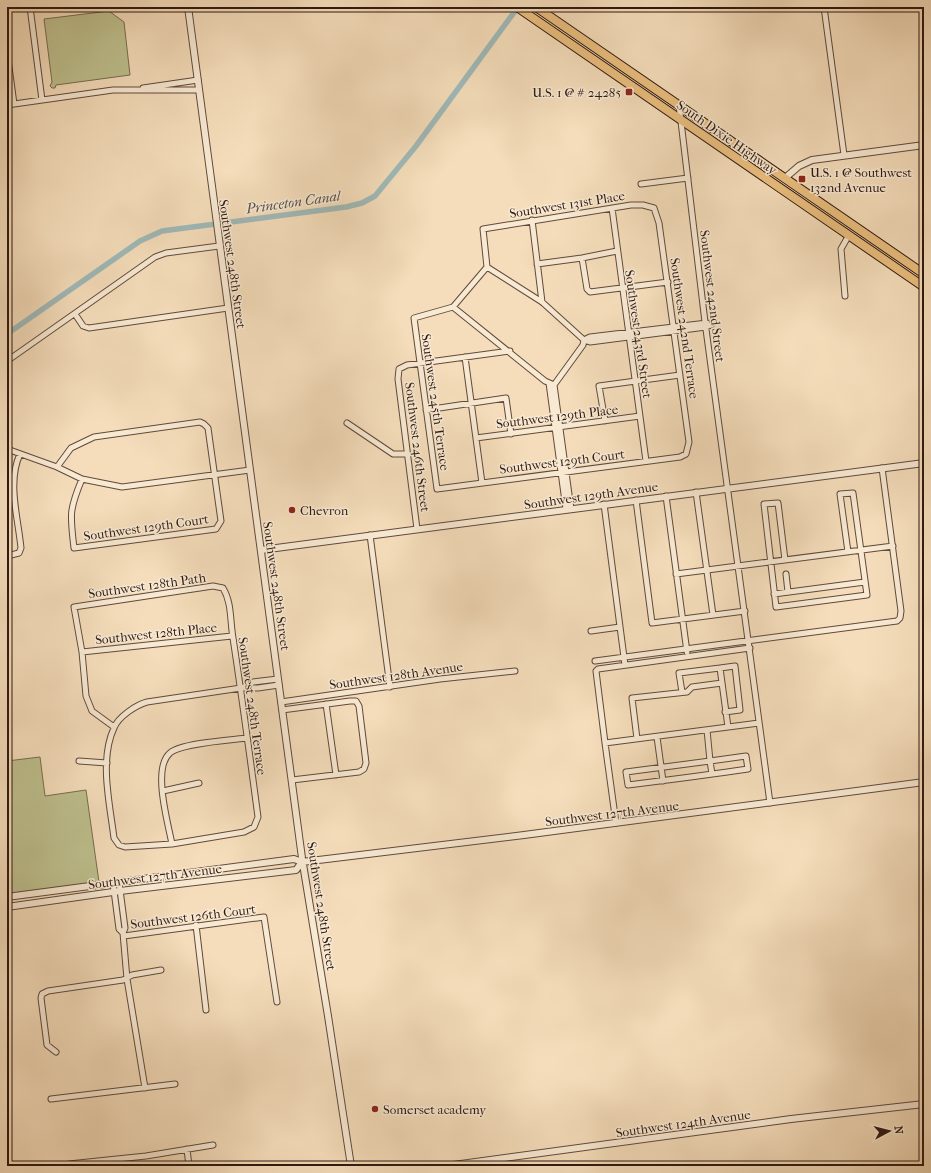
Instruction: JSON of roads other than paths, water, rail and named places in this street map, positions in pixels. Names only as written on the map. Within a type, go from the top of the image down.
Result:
[{"type":"highway","name":"South Dixie Highway","points":[[517,7],[924,287]]},
{"type":"highway","name":"South Dixie Highway","points":[[536,7],[924,274]]},
{"type":"highway","points":[[573,45],[584,46],[630,78],[649,84]]},
{"type":"highway","points":[[722,148],[735,151],[772,176],[785,178],[792,190],[830,216],[849,235]]},
{"type":"street","points":[[30,7],[42,100]]},
{"type":"street","name":"Southwest 248th Street","points":[[188,7],[302,862],[351,1166]]},
{"type":"street","points":[[824,7],[844,156]]},
{"type":"street","points":[[7,52],[14,104]]},
{"type":"street","points":[[136,90],[198,80]]},
{"type":"street","points":[[7,105],[108,91],[199,90]]},
{"type":"street","name":"Southwest 242nd Street","points":[[679,105],[706,325],[770,803]]},
{"type":"street","points":[[785,178],[799,166],[810,161],[924,145]]},
{"type":"street","points":[[641,184],[688,178]]},
{"type":"street","name":"Southwest 131st Place","points":[[487,267],[483,229],[612,208],[637,205],[654,208]]},
{"type":"street","name":"Southwest 243rd Street","points":[[612,208],[634,381],[646,461]]},
{"type":"street","name":"Southwest 242nd Terrace","points":[[654,208],[659,223],[668,282],[689,442],[688,452]]},
{"type":"street","points":[[532,220],[542,302]]},
{"type":"street","points":[[845,296],[840,249],[849,235]]},
{"type":"street","points":[[7,361],[155,257],[166,253],[219,246]]},
{"type":"street","points":[[537,264],[582,258],[617,251]]},
{"type":"street","points":[[582,258],[588,291],[594,292],[668,282]]},
{"type":"street","points":[[568,509],[551,384],[453,307],[487,267],[542,302],[584,340]]},
{"type":"street","name":"Southwest 245th Terrace","points":[[437,489],[414,318],[453,307]]},
{"type":"street","points":[[75,314],[83,326],[89,328],[228,308]]},
{"type":"street","points":[[551,384],[583,345],[584,340],[590,337],[628,335],[706,325]]},
{"type":"street","points":[[420,364],[510,351]]},
{"type":"street","points":[[465,357],[482,483]]},
{"type":"street","name":"Southwest 246th Street","points":[[417,529],[398,379],[399,369],[404,366],[420,364]]},
{"type":"street","points":[[605,421],[599,386],[680,375]]},
{"type":"street","points":[[426,410],[506,398],[511,434]]},
{"type":"street","name":"Southwest 129th Place","points":[[476,438],[640,416]]},
{"type":"street","points":[[57,467],[71,448],[94,437],[200,422],[208,428],[215,475]]},
{"type":"street","points":[[347,423],[392,454],[407,454]]},
{"type":"street","points":[[7,450],[57,467],[82,480],[122,487],[250,470]]},
{"type":"street","name":"Southwest 129th Court","points":[[437,489],[680,457],[688,452]]},
{"type":"street","points":[[7,556],[14,556],[20,553],[21,548],[13,478],[14,466],[20,454]]},
{"type":"street","name":"Southwest 129th Avenue","points":[[261,550],[924,463]]},
{"type":"street","points":[[595,661],[897,621],[900,618],[901,611],[882,468]]},
{"type":"street","name":"Southwest 129th Court","points":[[82,480],[72,503],[70,515],[74,548],[216,529],[221,521],[215,475]]},
{"type":"street","points":[[696,492],[713,615]]},
{"type":"street","points":[[785,560],[778,503],[764,504],[776,607],[867,595],[853,492],[840,494],[848,552]]},
{"type":"street","points":[[666,496],[687,657]]},
{"type":"street","points":[[636,500],[652,623],[745,611]]},
{"type":"street","points":[[604,504],[625,665]]},
{"type":"street","points":[[370,535],[390,687]]},
{"type":"street","points":[[676,574],[892,546]]},
{"type":"street","points":[[786,574],[788,592]]},
{"type":"street","points":[[774,594],[865,582]]},
{"type":"street","name":"Southwest 128th Path","points":[[82,652],[74,607],[214,586],[222,588]]},
{"type":"street","name":"Southwest 248th Terrace","points":[[172,844],[244,832],[254,827],[258,817],[228,598],[222,588]]},
{"type":"street","points":[[590,631],[620,627]]},
{"type":"street","name":"Southwest 128th Place","points":[[82,652],[232,636]]},
{"type":"street","points":[[616,823],[596,671],[598,668],[750,648]]},
{"type":"street","points":[[82,652],[86,696],[92,711],[114,727]]},
{"type":"street","points":[[682,692],[679,673],[735,666],[740,710],[725,712]]},
{"type":"street","points":[[720,668],[728,727]]},
{"type":"street","name":"Southwest 128th Avenue","points":[[281,702],[440,679],[515,672]]},
{"type":"street","points":[[247,738],[181,747],[170,752],[163,761],[161,775],[172,844],[125,847],[119,845],[114,838],[106,776],[109,745],[114,727],[135,706],[147,702],[241,688],[258,688],[278,682]]},
{"type":"street","points":[[637,739],[632,698],[687,692],[692,687],[722,683]]},
{"type":"street","points":[[282,710],[350,701],[356,702],[359,706],[365,768],[360,772],[292,780]]},
{"type":"street","points":[[326,704],[336,774]]},
{"type":"street","points":[[605,743],[759,723]]},
{"type":"street","points":[[706,730],[712,774]]},
{"type":"street","points":[[657,737],[662,781]]},
{"type":"street","points":[[746,756],[748,770],[628,785],[626,772],[661,767],[746,756]]},
{"type":"street","points":[[78,761],[107,763]]},
{"type":"street","name":"Southwest 127th Avenue","points":[[7,897],[294,859],[302,862],[616,823],[924,782]]},
{"type":"street","points":[[163,791],[199,783]]},
{"type":"street","name":"Southwest 127th Avenue","points":[[7,907],[117,891],[296,870],[302,862]]},
{"type":"street","points":[[116,882],[119,929],[124,934],[127,979],[145,1088]]},
{"type":"street","points":[[38,893],[40,903]]},
{"type":"street","name":"Southwest 126th Court","points":[[124,934],[264,918],[277,1002]]},
{"type":"street","points":[[196,926],[206,1010]]},
{"type":"street","points":[[56,1052],[47,1045],[41,998],[42,994],[48,991],[127,979],[132,975],[161,970]]},
{"type":"street","points":[[50,1099],[175,1084]]},
{"type":"street","name":"Southwest 124th Avenue","points":[[446,1166],[791,1119],[924,1104]]},
{"type":"street","points":[[66,1166],[213,1145]]},
{"type":"street","points":[[187,1149],[189,1166]]},
{"type":"waterway","name":"Princeton Canal","points":[[7,334],[140,241],[162,231],[346,207],[362,203],[375,196],[416,146],[518,7]]},
{"type":"place","name":"U.S. 1 @ # 24285","points":[[629,92]]},
{"type":"place","name":"U.S. 1 @ Southwest 132nd Avenue","points":[[802,179]]},
{"type":"place","name":"Chevron","points":[[292,510]]},
{"type":"place","name":"Somerset academy","points":[[375,1109]]}]
